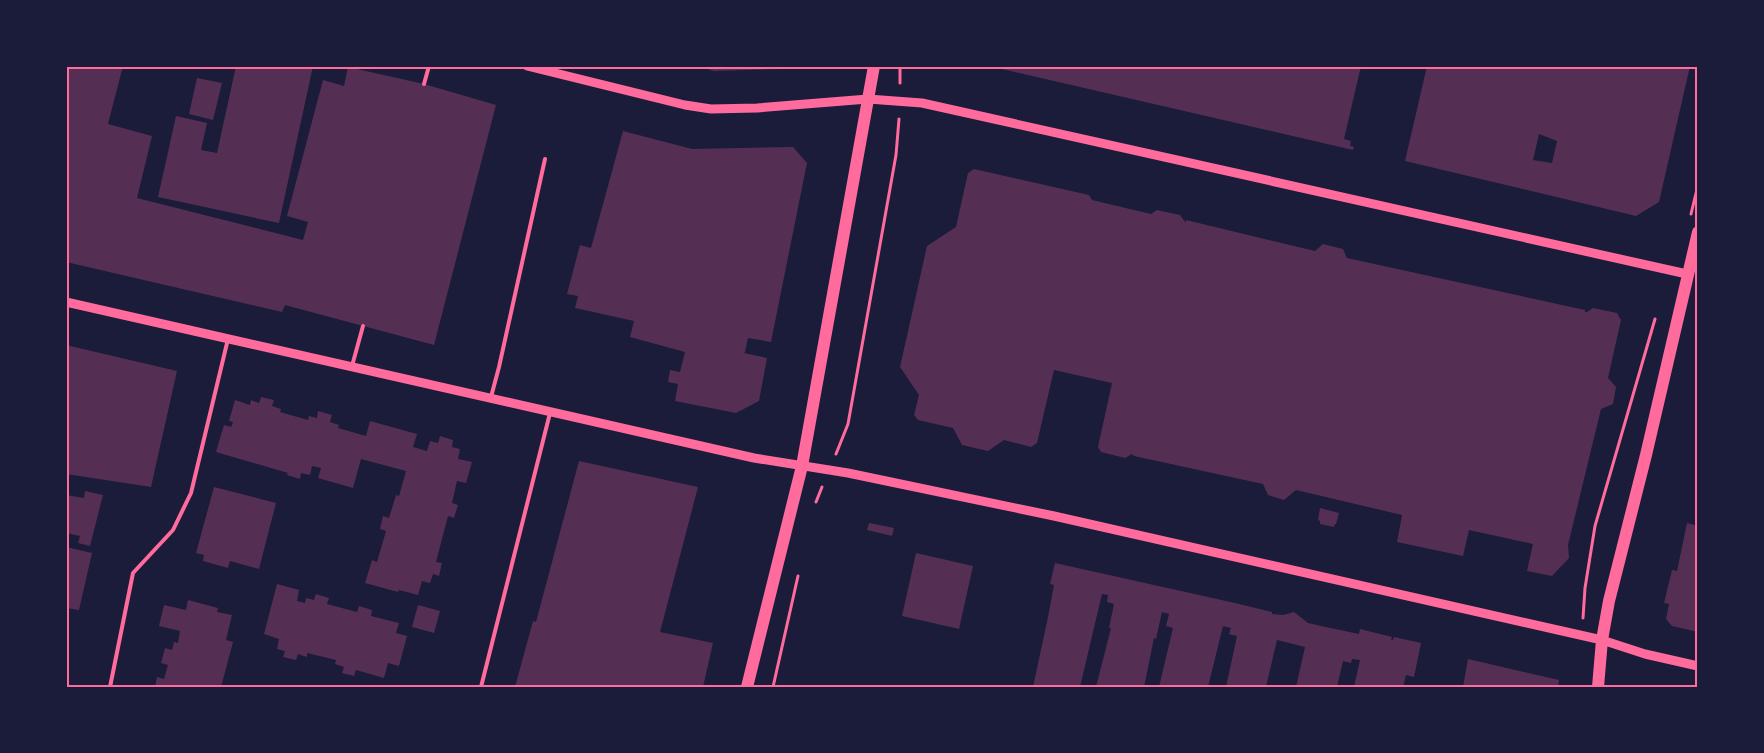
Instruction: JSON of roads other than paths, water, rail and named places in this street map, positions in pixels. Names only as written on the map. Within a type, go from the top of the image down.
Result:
[{"type":"main road","points":[[747,687],[802,466],[874,66]]},
{"type":"main road","points":[[1598,687],[1602,640],[1609,600],[1646,455],[1687,274],[1693,227]]},
{"type":"street","points":[[527,66],[685,105],[712,109],[757,108],[868,99],[922,103],[1687,274]]},
{"type":"street","points":[[66,302],[754,458],[848,473],[1054,516],[1602,640],[1645,654],[1698,666]]},
{"type":"lane","points":[[424,84],[429,66]]},
{"type":"lane","points":[[491,397],[546,159]]},
{"type":"lane","points":[[352,366],[363,326]]},
{"type":"lane","points":[[110,687],[133,573],[173,530],[191,493],[228,339]]},
{"type":"lane","points":[[481,687],[551,411]]}]
